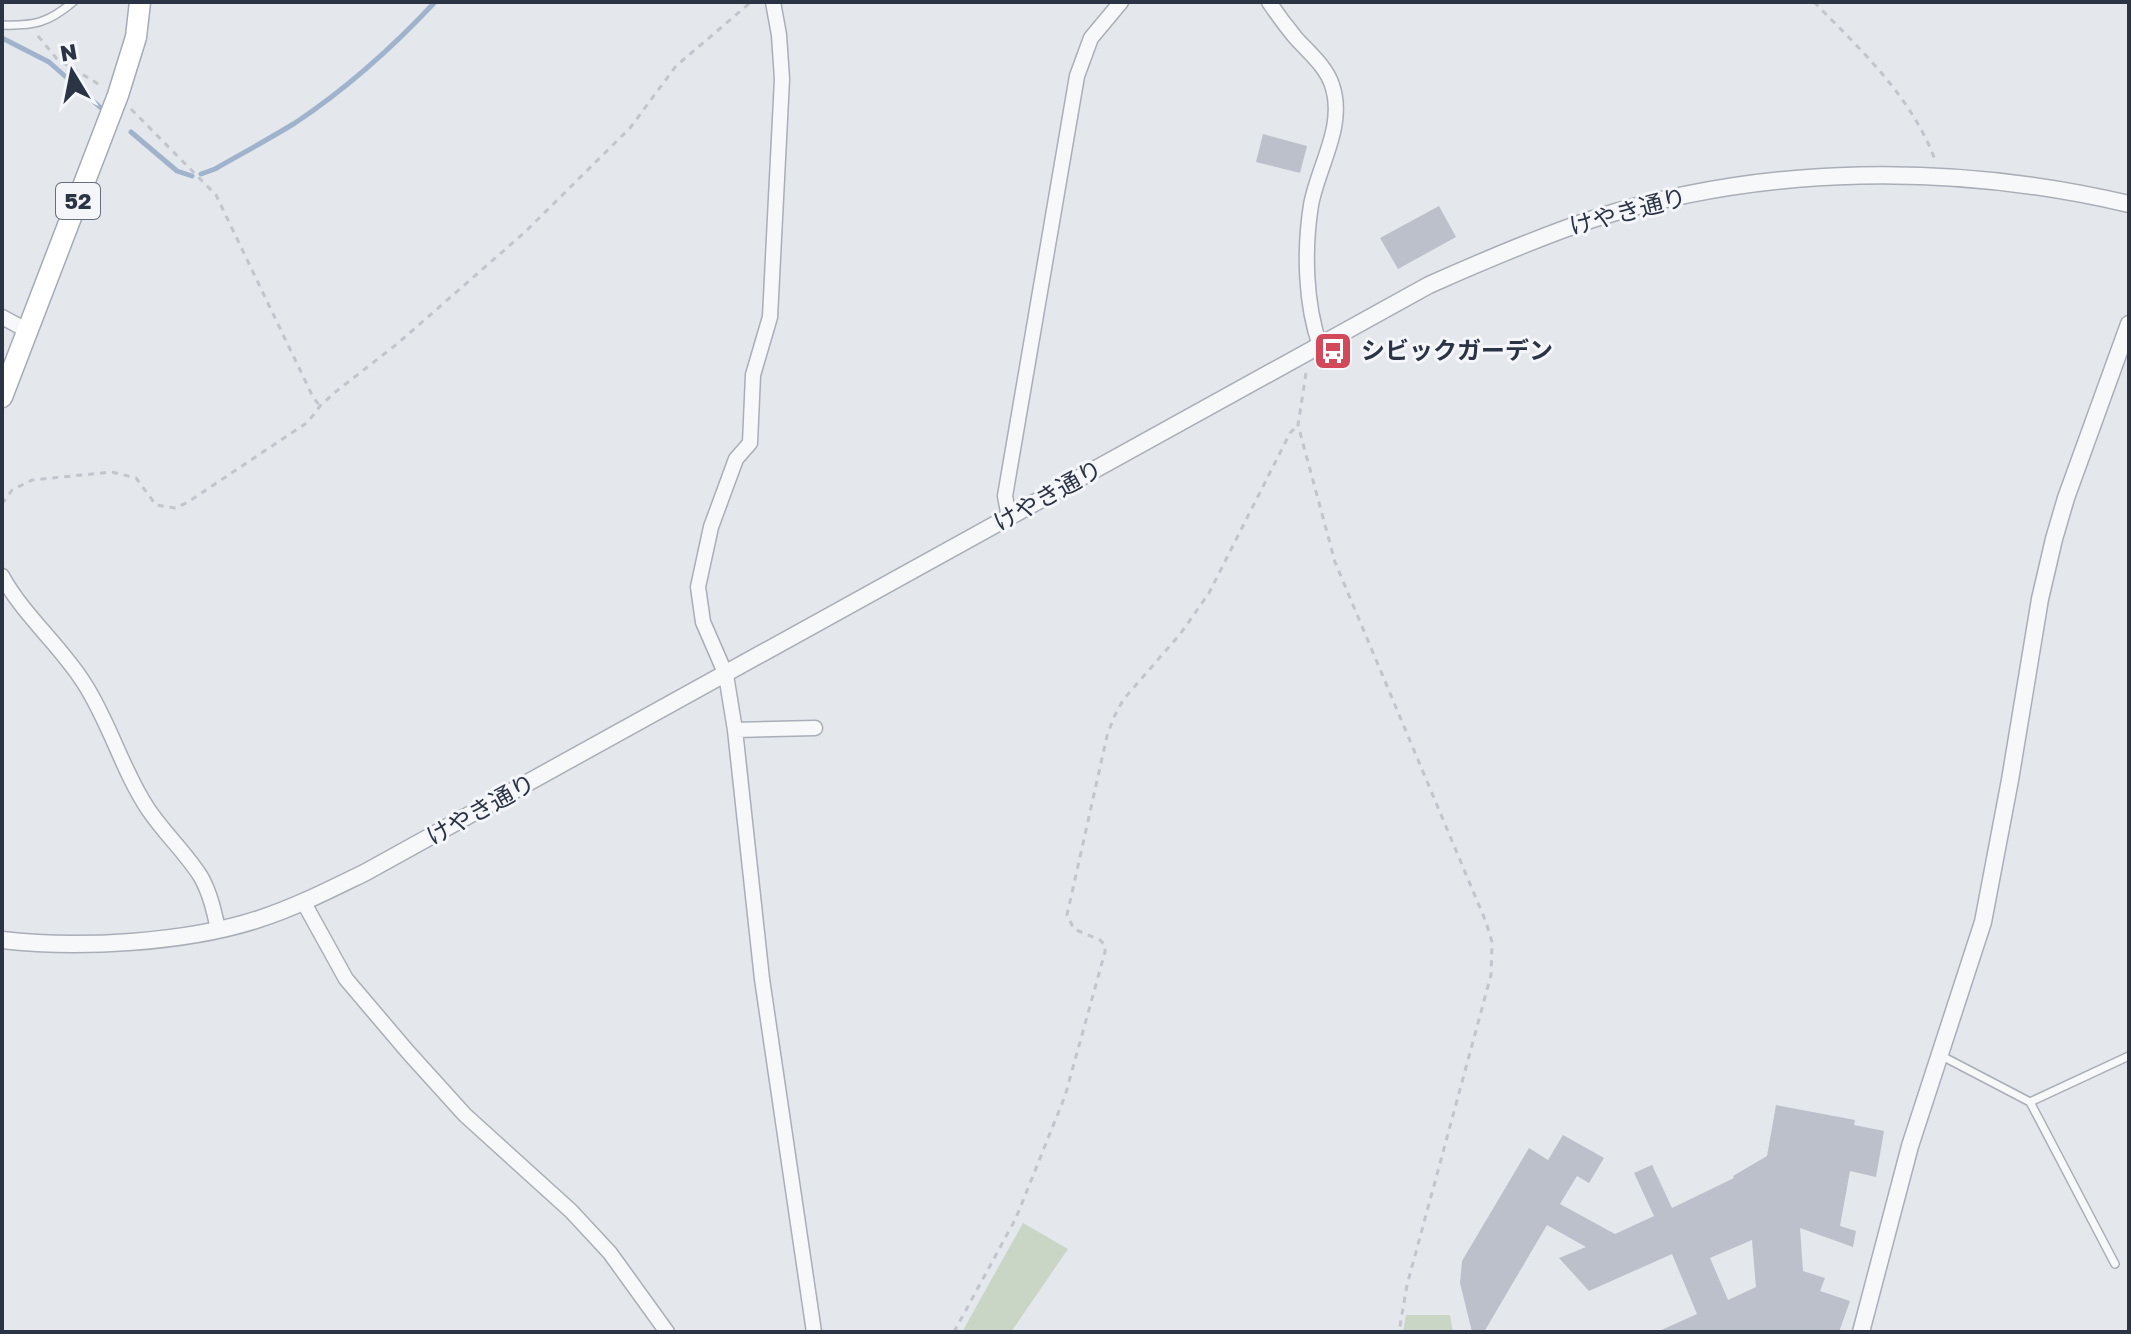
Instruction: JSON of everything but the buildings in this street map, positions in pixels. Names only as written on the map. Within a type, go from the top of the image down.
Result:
[{"type":"main road","name":"52","points":[[2,397],[118,95],[136,37],[140,2]]},
{"type":"street","points":[[773,2],[782,79],[770,317],[753,375],[750,443],[736,459],[711,527],[698,587],[703,622],[726,675],[735,730],[762,979],[814,1332]]},
{"type":"street","points":[[1009,517],[1005,496],[1077,76],[1091,38],[1121,2]]},
{"type":"street","points":[[1269,2],[1325,70],[1335,96],[1334,127],[1314,191],[1307,255],[1313,326],[1320,346]]},
{"type":"street","name":"けやき通り","points":[[2,940],[91,944],[151,940],[257,920],[304,903],[726,675],[1442,279],[1536,238],[1596,218],[1722,189],[1839,176],[1938,176],[2066,191],[2129,204]]},
{"type":"street","points":[[2,317],[28,331]]},
{"type":"street","points":[[1861,1332],[1910,1146],[1983,922],[2040,599],[2054,539],[2129,324]]},
{"type":"street","points":[[2,576],[13,596],[85,684],[144,804],[200,875],[218,929]]},
{"type":"street","points":[[735,730],[815,728]]},
{"type":"street","points":[[304,903],[346,979],[465,1115],[571,1211],[610,1253],[667,1332]]},
{"type":"lane","points":[[2,25],[29,26],[48,20],[73,2]]},
{"type":"lane","points":[[1940,1055],[2030,1102],[2115,1264]]},
{"type":"lane","points":[[2030,1102],[2129,1056]]},
{"type":"path","points":[[2,504],[12,490],[32,480],[112,472],[136,478],[156,505],[175,508],[282,441],[308,422],[320,406],[397,344],[525,232],[630,128],[676,66],[751,2]]},
{"type":"path","points":[[1814,2],[1870,59],[1899,97],[1934,157],[1938,176]]},
{"type":"path","points":[[29,26],[57,59],[118,95],[216,195],[320,406]]},
{"type":"path","points":[[1303,355],[1306,377],[1298,425],[1335,562],[1492,942],[1491,975],[1407,1285],[1399,1332]]},
{"type":"path","points":[[954,1332],[1016,1218],[1065,1096],[1105,952],[1105,945],[1100,940],[1074,929],[1067,915],[1107,736],[1123,700],[1181,633],[1209,593],[1290,433],[1298,425]]},
{"type":"green space","points":[[1023,1223],[1068,1249],[1011,1332],[962,1332]]},
{"type":"green space","points":[[1406,1315],[1450,1315],[1453,1332],[1403,1332]]},
{"type":"waterway","points":[[201,174],[215,169],[314,110],[368,67],[435,2]]},
{"type":"waterway","points":[[2,38],[49,62],[101,108]]},
{"type":"waterway","points":[[131,132],[177,171],[192,176]]},
{"type":"place","name":"シビックガーデン","points":[[1333,351]]}]
